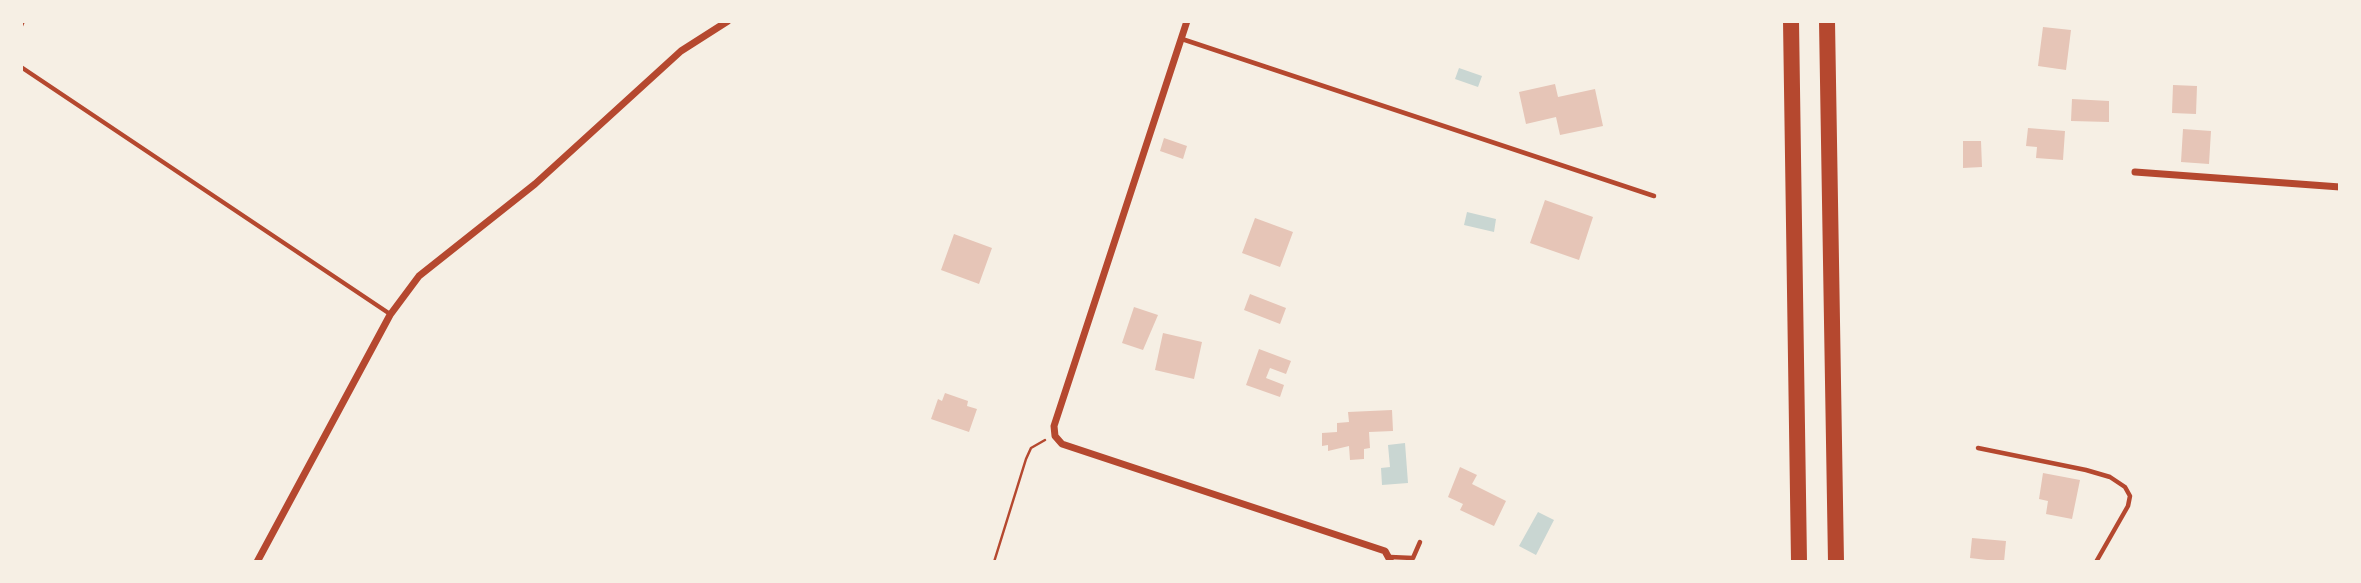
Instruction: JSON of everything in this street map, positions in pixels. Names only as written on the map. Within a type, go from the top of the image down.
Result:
[{"type":"highway","points":[[1791,26],[1799,562]]},
{"type":"highway","points":[[1827,26],[1836,562]]},
{"type":"street","points":[[257,562],[390,315],[419,276],[535,184],[681,51],[728,21]]},
{"type":"street","points":[[1187,21],[1054,426],[1055,436],[1062,444],[1385,551],[1391,559]]},
{"type":"street","points":[[2135,172],[2340,187]]},
{"type":"lane","points":[[1181,39],[1654,196]]},
{"type":"lane","points":[[21,67],[390,315]]},
{"type":"lane","points":[[1978,448],[2086,470],[2110,477],[2124,487],[2130,496],[2128,506],[2096,562]]},
{"type":"lane","points":[[1391,559],[1413,558],[1420,542]]},
{"type":"path","points":[[21,28],[24,21]]},
{"type":"path","points":[[994,562],[1026,459],[1031,449],[1055,436]]},
{"type":"shaded area","points":[[1459,68],[1482,76],[1478,87],[1455,79]]},
{"type":"shaded area","points":[[1467,212],[1496,219],[1494,232],[1464,225]]},
{"type":"shaded area","points":[[1405,443],[1408,483],[1382,485],[1381,468],[1390,467],[1388,445]]},
{"type":"shaded area","points":[[1538,512],[1554,520],[1536,555],[1519,546]]},
{"type":"building","points":[[2043,27],[2071,30],[2066,70],[2038,66]]},
{"type":"building","points":[[1555,84],[1558,97],[1595,89],[1603,126],[1560,135],[1556,117],[1526,124],[1519,92]]},
{"type":"building","points":[[2173,85],[2197,86],[2196,114],[2172,113]]},
{"type":"building","points":[[2072,99],[2109,101],[2109,122],[2071,121]]},
{"type":"building","points":[[2028,128],[2065,131],[2063,160],[2036,158],[2037,147],[2026,146]]},
{"type":"building","points":[[2183,129],[2211,131],[2209,164],[2181,162]]},
{"type":"building","points":[[1164,138],[1187,146],[1183,159],[1160,151]]},
{"type":"building","points":[[1963,141],[1981,141],[1982,167],[1963,168]]},
{"type":"building","points":[[1545,200],[1593,217],[1579,260],[1530,243]]},
{"type":"building","points":[[1255,218],[1293,232],[1280,267],[1242,253]]},
{"type":"building","points":[[954,234],[992,248],[979,284],[941,270]]},
{"type":"building","points":[[1250,294],[1286,308],[1280,324],[1244,310]]},
{"type":"building","points":[[1134,307],[1158,315],[1143,350],[1122,343]]},
{"type":"building","points":[[1163,333],[1202,342],[1194,379],[1155,370]]},
{"type":"building","points":[[1259,349],[1291,361],[1286,374],[1270,368],[1266,378],[1284,385],[1280,397],[1246,385]]},
{"type":"building","points":[[945,393],[968,401],[967,406],[977,409],[969,432],[931,419],[938,399],[942,401]]},
{"type":"building","points":[[1392,410],[1393,431],[1369,432],[1370,448],[1364,449],[1364,459],[1350,460],[1349,446],[1328,451],[1328,445],[1322,446],[1322,433],[1337,432],[1337,423],[1349,422],[1348,412]]},
{"type":"building","points":[[1460,467],[1477,475],[1472,484],[1506,501],[1494,526],[1460,510],[1463,504],[1448,497]]},
{"type":"building","points":[[2043,473],[2080,480],[2072,519],[2046,514],[2048,501],[2039,499]]},
{"type":"building","points":[[1972,538],[2006,541],[2004,562],[1970,558]]}]
